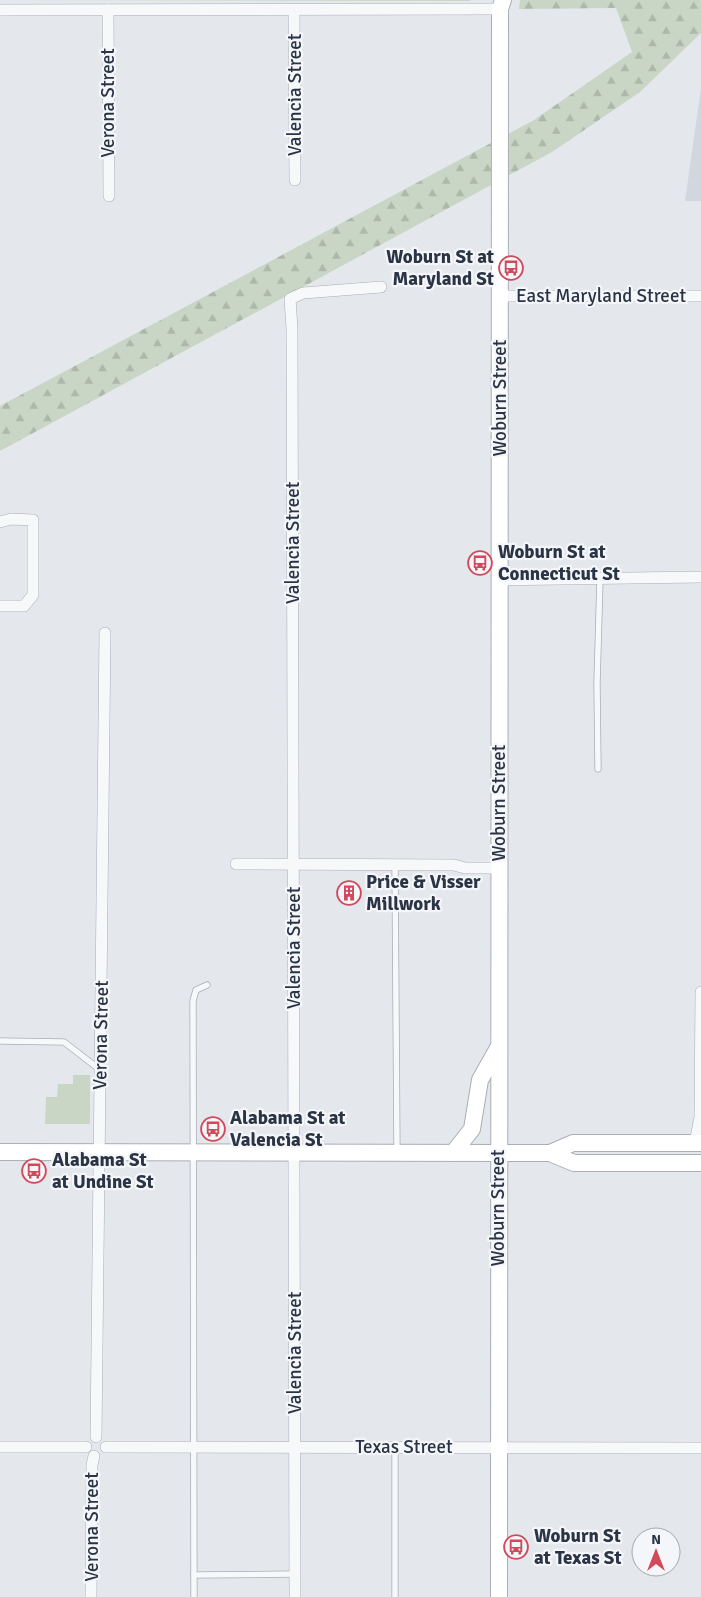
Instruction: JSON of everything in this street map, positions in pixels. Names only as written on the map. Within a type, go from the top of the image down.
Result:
[{"type":"main road","name":"Woburn Street","points":[[499,3],[499,1597]]},
{"type":"main road","points":[[453,1152],[472,1129],[480,1080],[499,1046]]},
{"type":"main road","points":[[550,1153],[573,1143],[698,1143]]},
{"type":"main road","points":[[0,1152],[550,1153],[574,1163],[701,1163]]},
{"type":"street","points":[[0,10],[294,10],[499,3]]},
{"type":"street","name":"Verona Street","points":[[108,10],[109,196]]},
{"type":"street","name":"Valencia Street","points":[[294,10],[295,180]]},
{"type":"street","name":"Valencia Street","points":[[295,1597],[292,338],[290,299],[303,293],[381,287]]},
{"type":"street","name":"East Maryland Street","points":[[500,296],[701,296]]},
{"type":"street","points":[[0,522],[11,519],[33,520],[33,595],[24,606],[0,606]]},
{"type":"street","points":[[499,580],[701,577]]},
{"type":"street","name":"Verona Street","points":[[96,1437],[105,633]]},
{"type":"street","points":[[236,864],[395,864],[499,868]]},
{"type":"street","points":[[698,1143],[701,992]]},
{"type":"street","points":[[96,1437],[104,1441],[106,1447],[101,1456],[94,1456],[88,1453],[86,1447],[88,1441],[96,1437]]},
{"type":"street","points":[[0,1446],[86,1447]]},
{"type":"street","name":"Texas Street","points":[[106,1447],[701,1448]]},
{"type":"street","name":"Verona Street","points":[[92,1597],[92,1465],[94,1456]]},
{"type":"lane","points":[[598,769],[597,683],[600,579]]},
{"type":"lane","points":[[395,864],[397,1152]]},
{"type":"lane","points":[[194,1597],[193,1001],[196,990],[207,985]]},
{"type":"lane","points":[[0,1041],[64,1042],[100,1070]]},
{"type":"lane","points":[[395,1447],[395,1597]]},
{"type":"lane","points":[[194,1575],[295,1574]]},
{"type":"shaded area","points":[[701,88],[701,201],[685,201]]},
{"type":"green space","points":[[0,0],[470,0],[470,1]]},
{"type":"green space","points":[[520,0],[701,0],[701,33],[640,92],[552,152],[0,451],[0,406],[534,120],[632,52],[616,8],[519,9]]},
{"type":"green space","points":[[73,1075],[90,1075],[90,1124],[45,1124],[46,1097],[57,1097],[58,1084],[73,1084]]},
{"type":"place","name":"Woburn St at Maryland St","points":[[511,268]]},
{"type":"place","name":"Woburn St at Connecticut St","points":[[480,563]]},
{"type":"place","name":"Price & Visser Millwork","points":[[349,893]]},
{"type":"place","name":"Alabama St at Valencia St","points":[[213,1129]]},
{"type":"place","name":"Alabama St at Undine St","points":[[34,1171]]},
{"type":"place","name":"Woburn St at Texas St","points":[[516,1547]]}]
